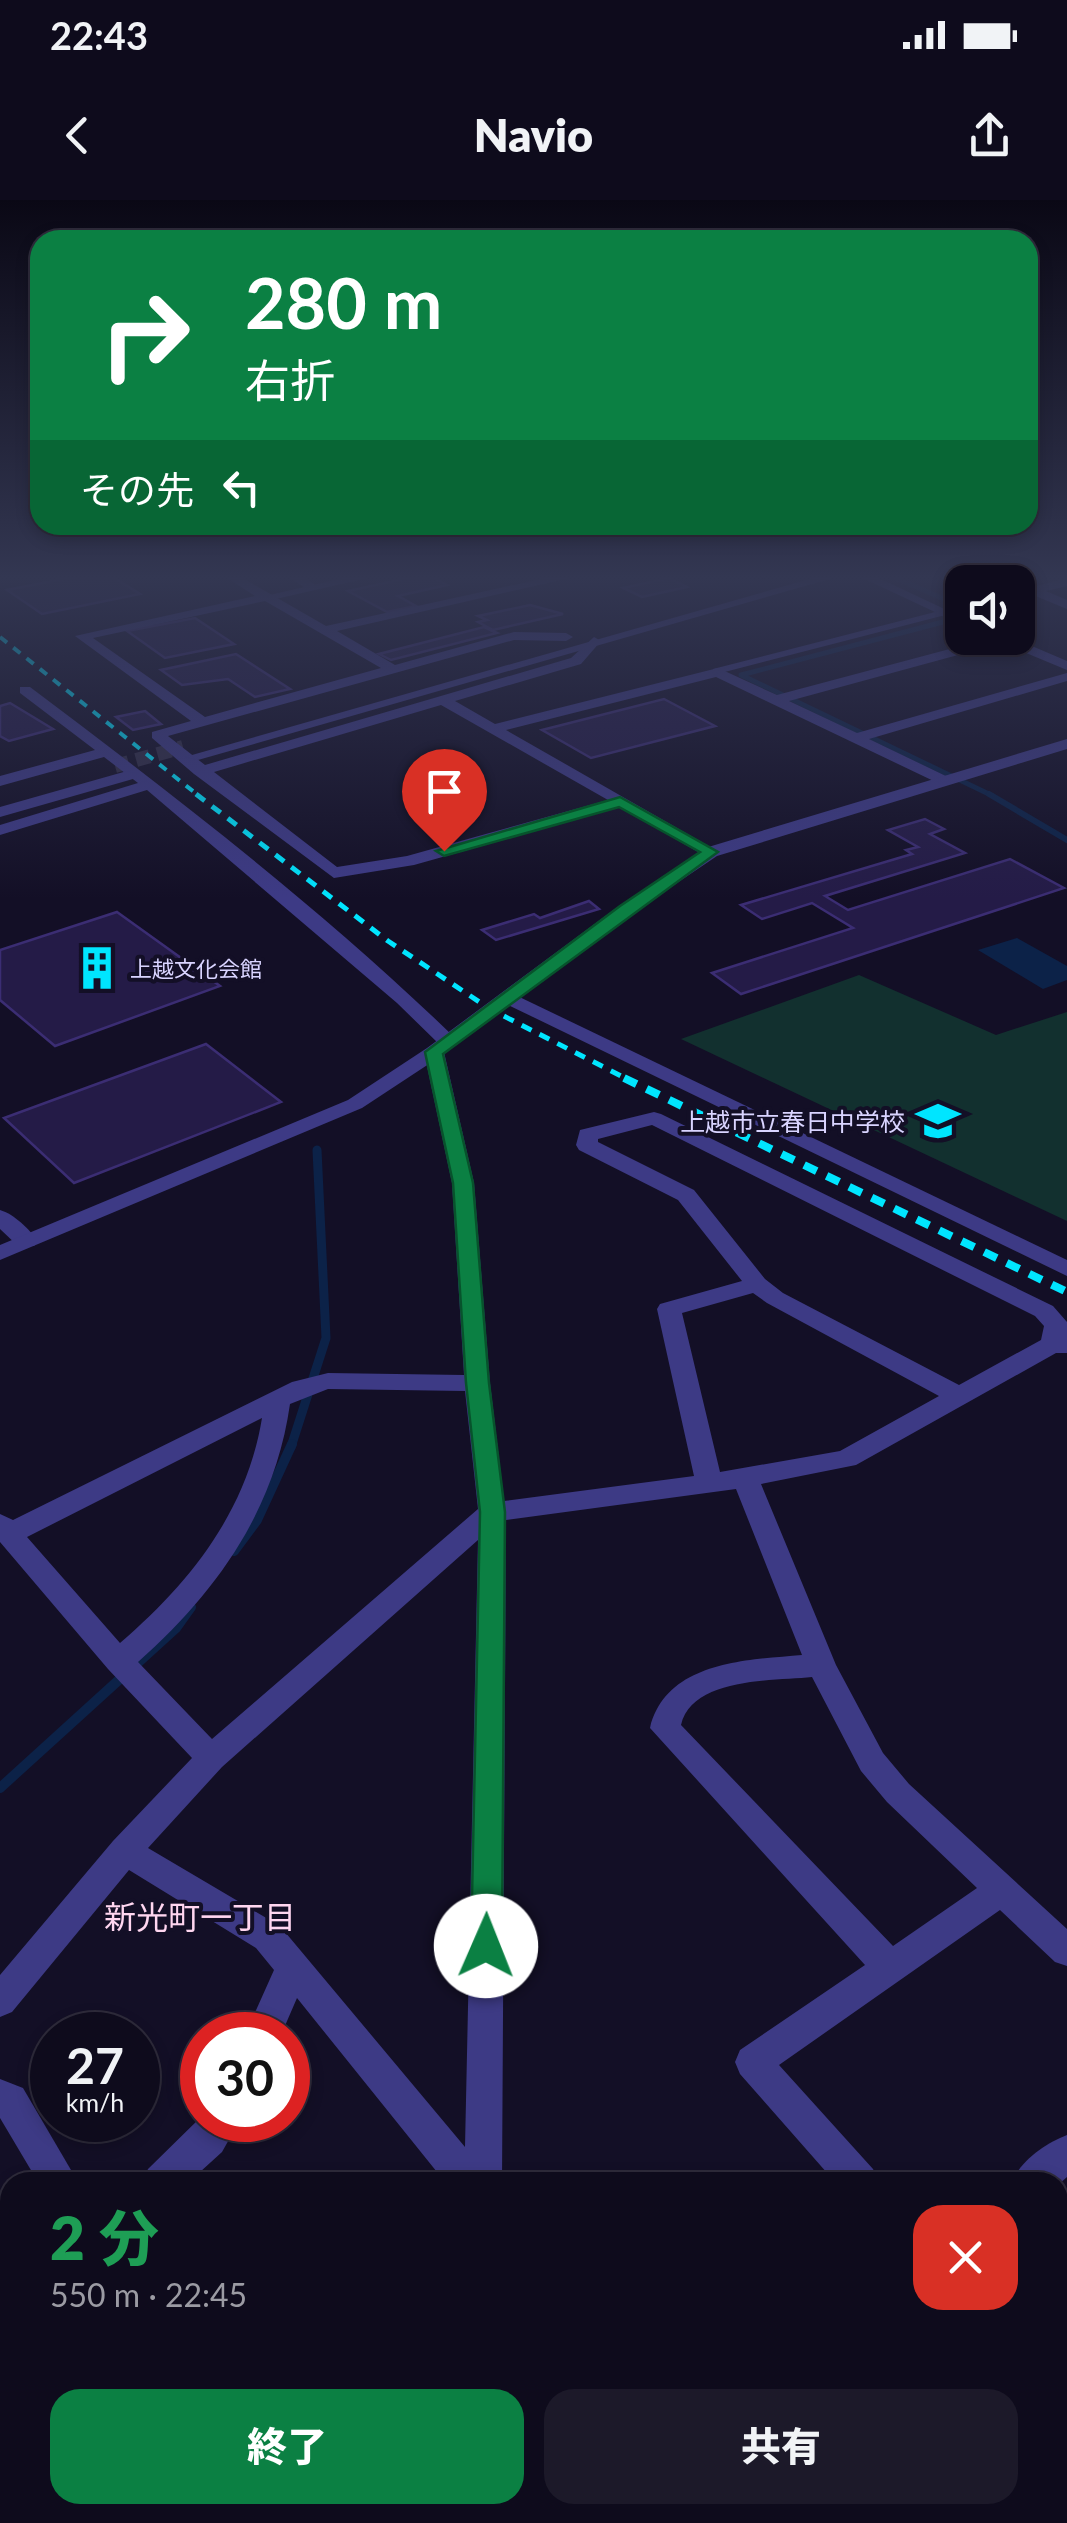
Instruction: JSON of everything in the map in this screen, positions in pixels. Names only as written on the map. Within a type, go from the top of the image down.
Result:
[{"type":"street","points":[[147,682],[203,723]]},
{"type":"street","points":[[349,682],[157,735],[192,758],[334,873],[408,861],[620,802]]},
{"type":"street","points":[[192,758],[426,682]]},
{"type":"street","points":[[192,758],[452,682]]},
{"type":"street","points":[[192,758],[503,682]]},
{"type":"street","points":[[492,729],[677,682]]},
{"type":"street","points":[[741,682],[942,780]]},
{"type":"street","points":[[778,699],[839,682]]},
{"type":"street","points":[[858,738],[1048,682]]},
{"type":"street","points":[[25,690],[117,764],[150,784],[404,998],[440,1046],[463,1183],[492,1512],[483,2172]]},
{"type":"street","points":[[443,700],[711,852]]},
{"type":"street","points":[[0,1253],[356,1104],[711,852],[1067,744]]},
{"type":"street","points":[[0,781],[117,764]]},
{"type":"street","points":[[0,798],[117,764]]},
{"type":"street","points":[[0,812],[117,764]]},
{"type":"street","points":[[0,830],[150,784]]},
{"type":"street","points":[[507,997],[1067,1269]]},
{"type":"street","points":[[0,2002],[125,1851],[211,1758],[492,1512],[745,1478],[848,1459],[1059,1345],[1058,1323],[1044,1310],[654,1118],[588,1135],[588,1145],[686,1195],[758,1284],[776,1298],[959,1396]]},
{"type":"street","points":[[0,1216],[26,1241]]},
{"type":"street","points":[[709,1483],[669,1309],[758,1284]]},
{"type":"street","points":[[211,1758],[119,1661],[4,1528],[328,1380],[478,1383]]},
{"type":"street","points":[[119,1661],[162,1626],[243,1520],[270,1459],[278,1400]]},
{"type":"street","points":[[745,1478],[821,1665],[872,1762],[898,1793],[1067,1951]]},
{"type":"street","points":[[821,1665],[713,1679],[678,1696],[665,1713],[666,1728],[888,1966]]},
{"type":"street","points":[[125,1851],[268,1937],[461,2172]]},
{"type":"street","points":[[851,2172],[754,2062],[1000,1891]]},
{"type":"street","points":[[273,2012],[294,1965]]},
{"type":"street","points":[[0,2096],[10,2100],[54,2172]]},
{"type":"street","points":[[172,2172],[206,2142]]},
{"type":"street","points":[[1043,2172],[1067,2152]]},
{"type":"green space","points":[[859,975],[996,1035],[1067,1012],[1067,1221],[681,1039]]},
{"type":"water","points":[[1017,938],[1067,966],[1067,980],[1043,989],[978,950]]},
{"type":"building","points":[[233,682],[280,682],[290,689],[255,697]]},
{"type":"building","points":[[664,699],[715,726],[591,758],[542,730]]},
{"type":"building","points":[[10,703],[53,729],[9,741],[0,736],[0,706]]},
{"type":"building","points":[[145,711],[161,724],[133,730],[116,717]]},
{"type":"building","points":[[925,819],[944,829],[930,834],[965,853],[825,896],[848,910],[1010,859],[1064,888],[741,994],[712,973],[853,928],[812,903],[762,919],[741,905],[912,854],[906,850],[918,847],[888,830]]},
{"type":"building","points":[[589,901],[599,909],[496,940],[482,930],[534,914],[540,918]]},
{"type":"building","name":"上越文化会館","points":[[117,912],[220,986],[55,1046],[0,1000],[0,950]]},
{"type":"building","points":[[206,1044],[281,1102],[74,1183],[4,1118]]},
{"type":"waterway","points":[[756,682],[990,794]]},
{"type":"waterway","points":[[990,794],[1067,840]]},
{"type":"waterway","points":[[292,1444],[326,1338],[317,1150]]},
{"type":"waterway","points":[[234,1551],[257,1520],[292,1444]]},
{"type":"waterway","points":[[0,1788],[176,1628],[191,1607]]},
{"type":"tunnel","points":[[115,766],[183,747]]},
{"type":"railway","points":[[57,682],[199,796]]},
{"type":"railway","points":[[196,794],[388,941],[490,1009],[629,1080]]},
{"type":"railway","points":[[624,1078],[1067,1292]]},
{"type":"place","name":"上越文化会館","points":[[97,968]]},
{"type":"place","name":"上越市立春日中学校","points":[[938,1121]]},
{"type":"district","name":"新光町一丁目","points":[[200,1916]]},
{"type":"route","points":[[444,851],[620,802],[711,852],[625,910],[434,1052],[463,1183],[492,1512],[486,1946]]}]
